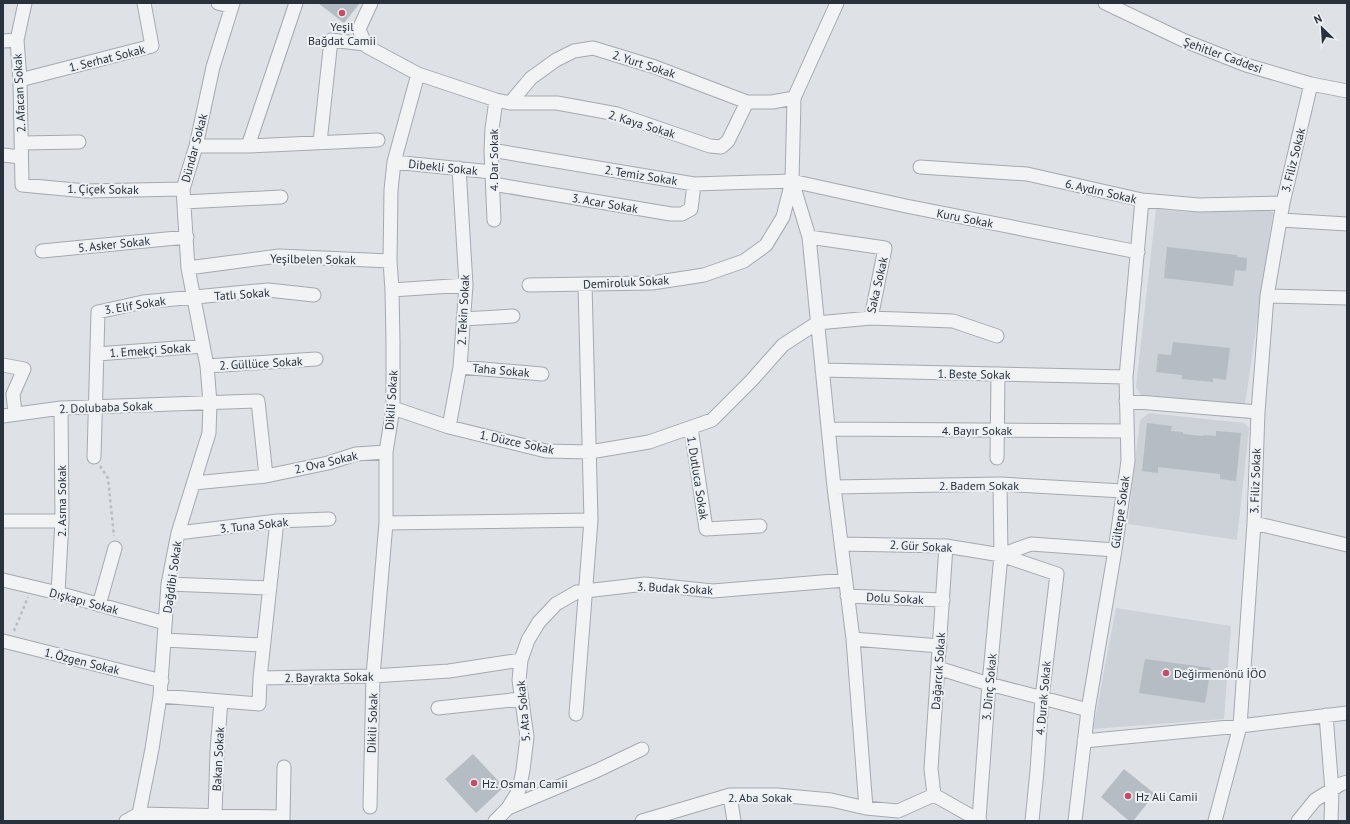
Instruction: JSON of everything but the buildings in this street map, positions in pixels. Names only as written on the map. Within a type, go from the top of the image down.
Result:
[{"type":"street","name":"2. Afacan Sokak","points":[[22,185],[20,80],[17,40],[26,3]]},
{"type":"street","name":"1. Serhat Sokak","points":[[20,80],[152,46],[144,3]]},
{"type":"street","points":[[218,3],[232,5]]},
{"type":"street","points":[[248,146],[296,3]]},
{"type":"street","points":[[371,3],[359,29],[366,46],[418,74],[496,100],[510,103]]},
{"type":"street","points":[[837,3],[794,98],[792,181],[808,237],[834,487],[853,639],[866,808]]},
{"type":"street","name":"Şehitler Caddesi","points":[[1105,3],[1185,42],[1246,64],[1311,84],[1347,91]]},
{"type":"street","name":"Dündar Sokak","points":[[207,366],[188,268],[183,188],[196,146],[214,67],[232,5]]},
{"type":"street","points":[[3,41],[17,40]]},
{"type":"street","points":[[320,142],[331,40],[365,44]]},
{"type":"street","name":"2. Yurt Sokak","points":[[510,103],[531,78],[556,60],[574,51],[593,48],[656,67],[746,102],[772,102],[794,98]]},
{"type":"street","name":"Dikili Sokak","points":[[370,807],[373,676],[386,523],[386,452],[393,408],[392,290],[390,261],[391,190],[394,162],[418,74]]},
{"type":"street","name":"3. Filiz Sokak","points":[[1214,821],[1240,726],[1254,523],[1258,412],[1267,296],[1283,203],[1311,84]]},
{"type":"street","name":"4. Dar Sokak","points":[[494,220],[491,150],[496,100]]},
{"type":"street","name":"2. Kaya Sokak","points":[[510,103],[558,103],[617,114],[710,146],[721,147],[728,141],[746,102]]},
{"type":"street","points":[[196,146],[248,146],[378,140]]},
{"type":"street","points":[[22,143],[79,142]]},
{"type":"street","name":"2. Temiz Sokak","points":[[491,150],[694,184],[792,181]]},
{"type":"street","points":[[3,155],[21,157]]},
{"type":"street","name":"Dibekli Sokak","points":[[394,162],[459,168],[492,178]]},
{"type":"street","name":"6. Aydın Sokak","points":[[920,167],[1027,174],[1142,200],[1199,206],[1283,203]]},
{"type":"street","name":"2. Tekin Sokak","points":[[449,427],[460,367],[466,285],[459,168]]},
{"type":"street","name":"3. Acar Sokak","points":[[492,178],[671,214],[682,214],[691,209],[694,184]]},
{"type":"street","name":"Kuru Sokak","points":[[792,181],[906,206],[1138,252]]},
{"type":"street","name":"Demiroluk Sokak","points":[[529,285],[652,283],[704,275],[744,261],[766,244],[783,217],[792,181]]},
{"type":"street","name":"1. Çiçek Sokak","points":[[22,185],[86,191],[183,188]]},
{"type":"street","points":[[184,202],[281,197]]},
{"type":"street","name":"Gültepe Sokak","points":[[1075,821],[1088,710],[1115,550],[1128,461],[1126,377],[1142,200]]},
{"type":"street","points":[[1281,220],[1347,224]]},
{"type":"street","name":"5. Asker Sokak","points":[[42,251],[187,237]]},
{"type":"street","name":"Saka Sokak","points":[[808,237],[885,248],[871,318],[817,323]]},
{"type":"street","name":"Yeşilbelen Sokak","points":[[188,268],[279,256],[390,261]]},
{"type":"street","points":[[576,714],[581,592],[591,520],[585,284]]},
{"type":"street","points":[[392,290],[466,285]]},
{"type":"street","name":"Tatlı Sokak","points":[[195,298],[268,290],[314,296]]},
{"type":"street","points":[[1267,296],[1347,298]]},
{"type":"street","name":"3. Elif Sokak","points":[[94,457],[98,312],[143,302],[195,298]]},
{"type":"street","points":[[464,319],[513,316]]},
{"type":"street","points":[[871,318],[953,321],[997,336]]},
{"type":"street","name":"1. Düzce Sokak","points":[[393,408],[449,427],[546,451],[590,452],[649,442],[712,420],[751,381],[783,345],[817,323]]},
{"type":"street","name":"1. Emekçi Sokak","points":[[97,354],[203,346]]},
{"type":"street","name":"2. Güllüce Sokak","points":[[207,366],[316,360]]},
{"type":"street","points":[[3,365],[24,369],[13,394],[9,415]]},
{"type":"street","name":"Dağdibi Sokak","points":[[139,814],[152,749],[162,681],[168,584],[178,534],[209,433],[210,404],[207,366]]},
{"type":"street","name":"Taha Sokak","points":[[460,367],[542,374]]},
{"type":"street","name":"1. Beste Sokak","points":[[822,370],[1126,377]]},
{"type":"street","points":[[997,458],[998,374]]},
{"type":"street","points":[[210,404],[258,401],[266,476]]},
{"type":"street","points":[[1126,401],[1258,412]]},
{"type":"street","name":"2. Dolubaba Sokak","points":[[9,415],[61,408],[95,406],[210,404]]},
{"type":"street","name":"2. Asma Sokak","points":[[58,593],[62,521],[61,408]]},
{"type":"street","name":"1. Dutluca Sokak","points":[[691,428],[706,529],[760,526]]},
{"type":"street","name":"4. Bayır Sokak","points":[[828,429],[1127,431]]},
{"type":"street","name":"2. Ova Sokak","points":[[194,483],[266,476],[328,463],[356,454],[386,452]]},
{"type":"street","name":"2. Badem Sokak","points":[[834,487],[1000,484],[1123,491]]},
{"type":"street","name":"3. Dinç Sokak","points":[[979,820],[989,684],[1001,555],[1000,484]]},
{"type":"street","name":"3. Tuna Sokak","points":[[178,534],[277,521],[329,519]]},
{"type":"street","points":[[386,523],[591,520]]},
{"type":"street","points":[[3,521],[62,521]]},
{"type":"street","points":[[160,696],[258,704],[277,521]]},
{"type":"street","points":[[1254,523],[1347,545]]},
{"type":"street","name":"2. Gür Sokak","points":[[841,544],[946,546],[1001,555],[1058,574]]},
{"type":"street","name":"2. Gür Sokak","points":[[1001,555],[1031,544],[1115,550]]},
{"type":"street","name":"Dağarcık Sokak","points":[[934,795],[931,770],[946,546]]},
{"type":"street","points":[[99,605],[115,548]]},
{"type":"street","name":"4. Durak Sokak","points":[[1032,821],[1042,698],[1058,574]]},
{"type":"street","name":"Dışkapı Sokak","points":[[3,580],[58,593],[165,623]]},
{"type":"street","name":"3. Budak Sokak","points":[[581,592],[644,584],[713,591],[845,580]]},
{"type":"street","points":[[168,584],[270,588]]},
{"type":"street","name":"5. Ata Sokak","points":[[495,821],[508,808],[519,790],[523,770],[527,737],[519,680],[521,660],[528,640],[539,622],[556,604],[581,592]]},
{"type":"street","name":"Dolu Sokak","points":[[847,596],[943,600]]},
{"type":"street","points":[[853,639],[940,646]]},
{"type":"street","points":[[165,640],[263,645]]},
{"type":"street","name":"1. Özgen Sokak","points":[[6,641],[162,681]]},
{"type":"street","name":"2. Bayrakta Sokak","points":[[260,678],[373,676],[449,671],[521,660]]},
{"type":"street","points":[[938,668],[989,684],[1088,710]]},
{"type":"street","points":[[438,708],[521,699]]},
{"type":"street","name":"Bakan Sokak","points":[[220,818],[218,751],[221,701]]},
{"type":"street","points":[[1084,741],[1240,726],[1347,713]]},
{"type":"street","points":[[1326,715],[1332,791],[1332,821]]},
{"type":"street","points":[[508,808],[596,771],[642,749]]},
{"type":"street","points":[[126,821],[139,814],[283,819],[284,767]]},
{"type":"street","points":[[1298,821],[1315,800],[1347,782]]},
{"type":"street","points":[[730,795],[734,821]]},
{"type":"street","name":"2. Aba Sokak","points":[[642,821],[730,795],[777,795],[831,800],[866,808],[898,811],[934,795]]},
{"type":"street","points":[[934,795],[979,820]]},
{"type":"path","points":[[94,457],[108,478],[115,548]]},
{"type":"path","points":[[6,641],[32,587]]},
{"type":"shaded area","points":[[1156,209],[1186,212],[1268,209],[1273,213],[1245,404],[1141,395],[1136,387]]},
{"type":"shaded area","points":[[1149,413],[1244,423],[1249,428],[1237,540],[1128,524],[1140,420]]},
{"type":"shaded area","name":"Değirmenönü İÖO","points":[[1116,608],[1231,626],[1224,719],[1093,729]]},
{"type":"place","name":"Yeşil Bağdat Camii","points":[[342,13]]},
{"type":"place","name":"Değirmenönü İÖO","points":[[1166,673]]},
{"type":"place","name":"Hz. Osman Camii","points":[[474,783]]},
{"type":"place","name":"Hz Ali Camii","points":[[1128,796]]}]
